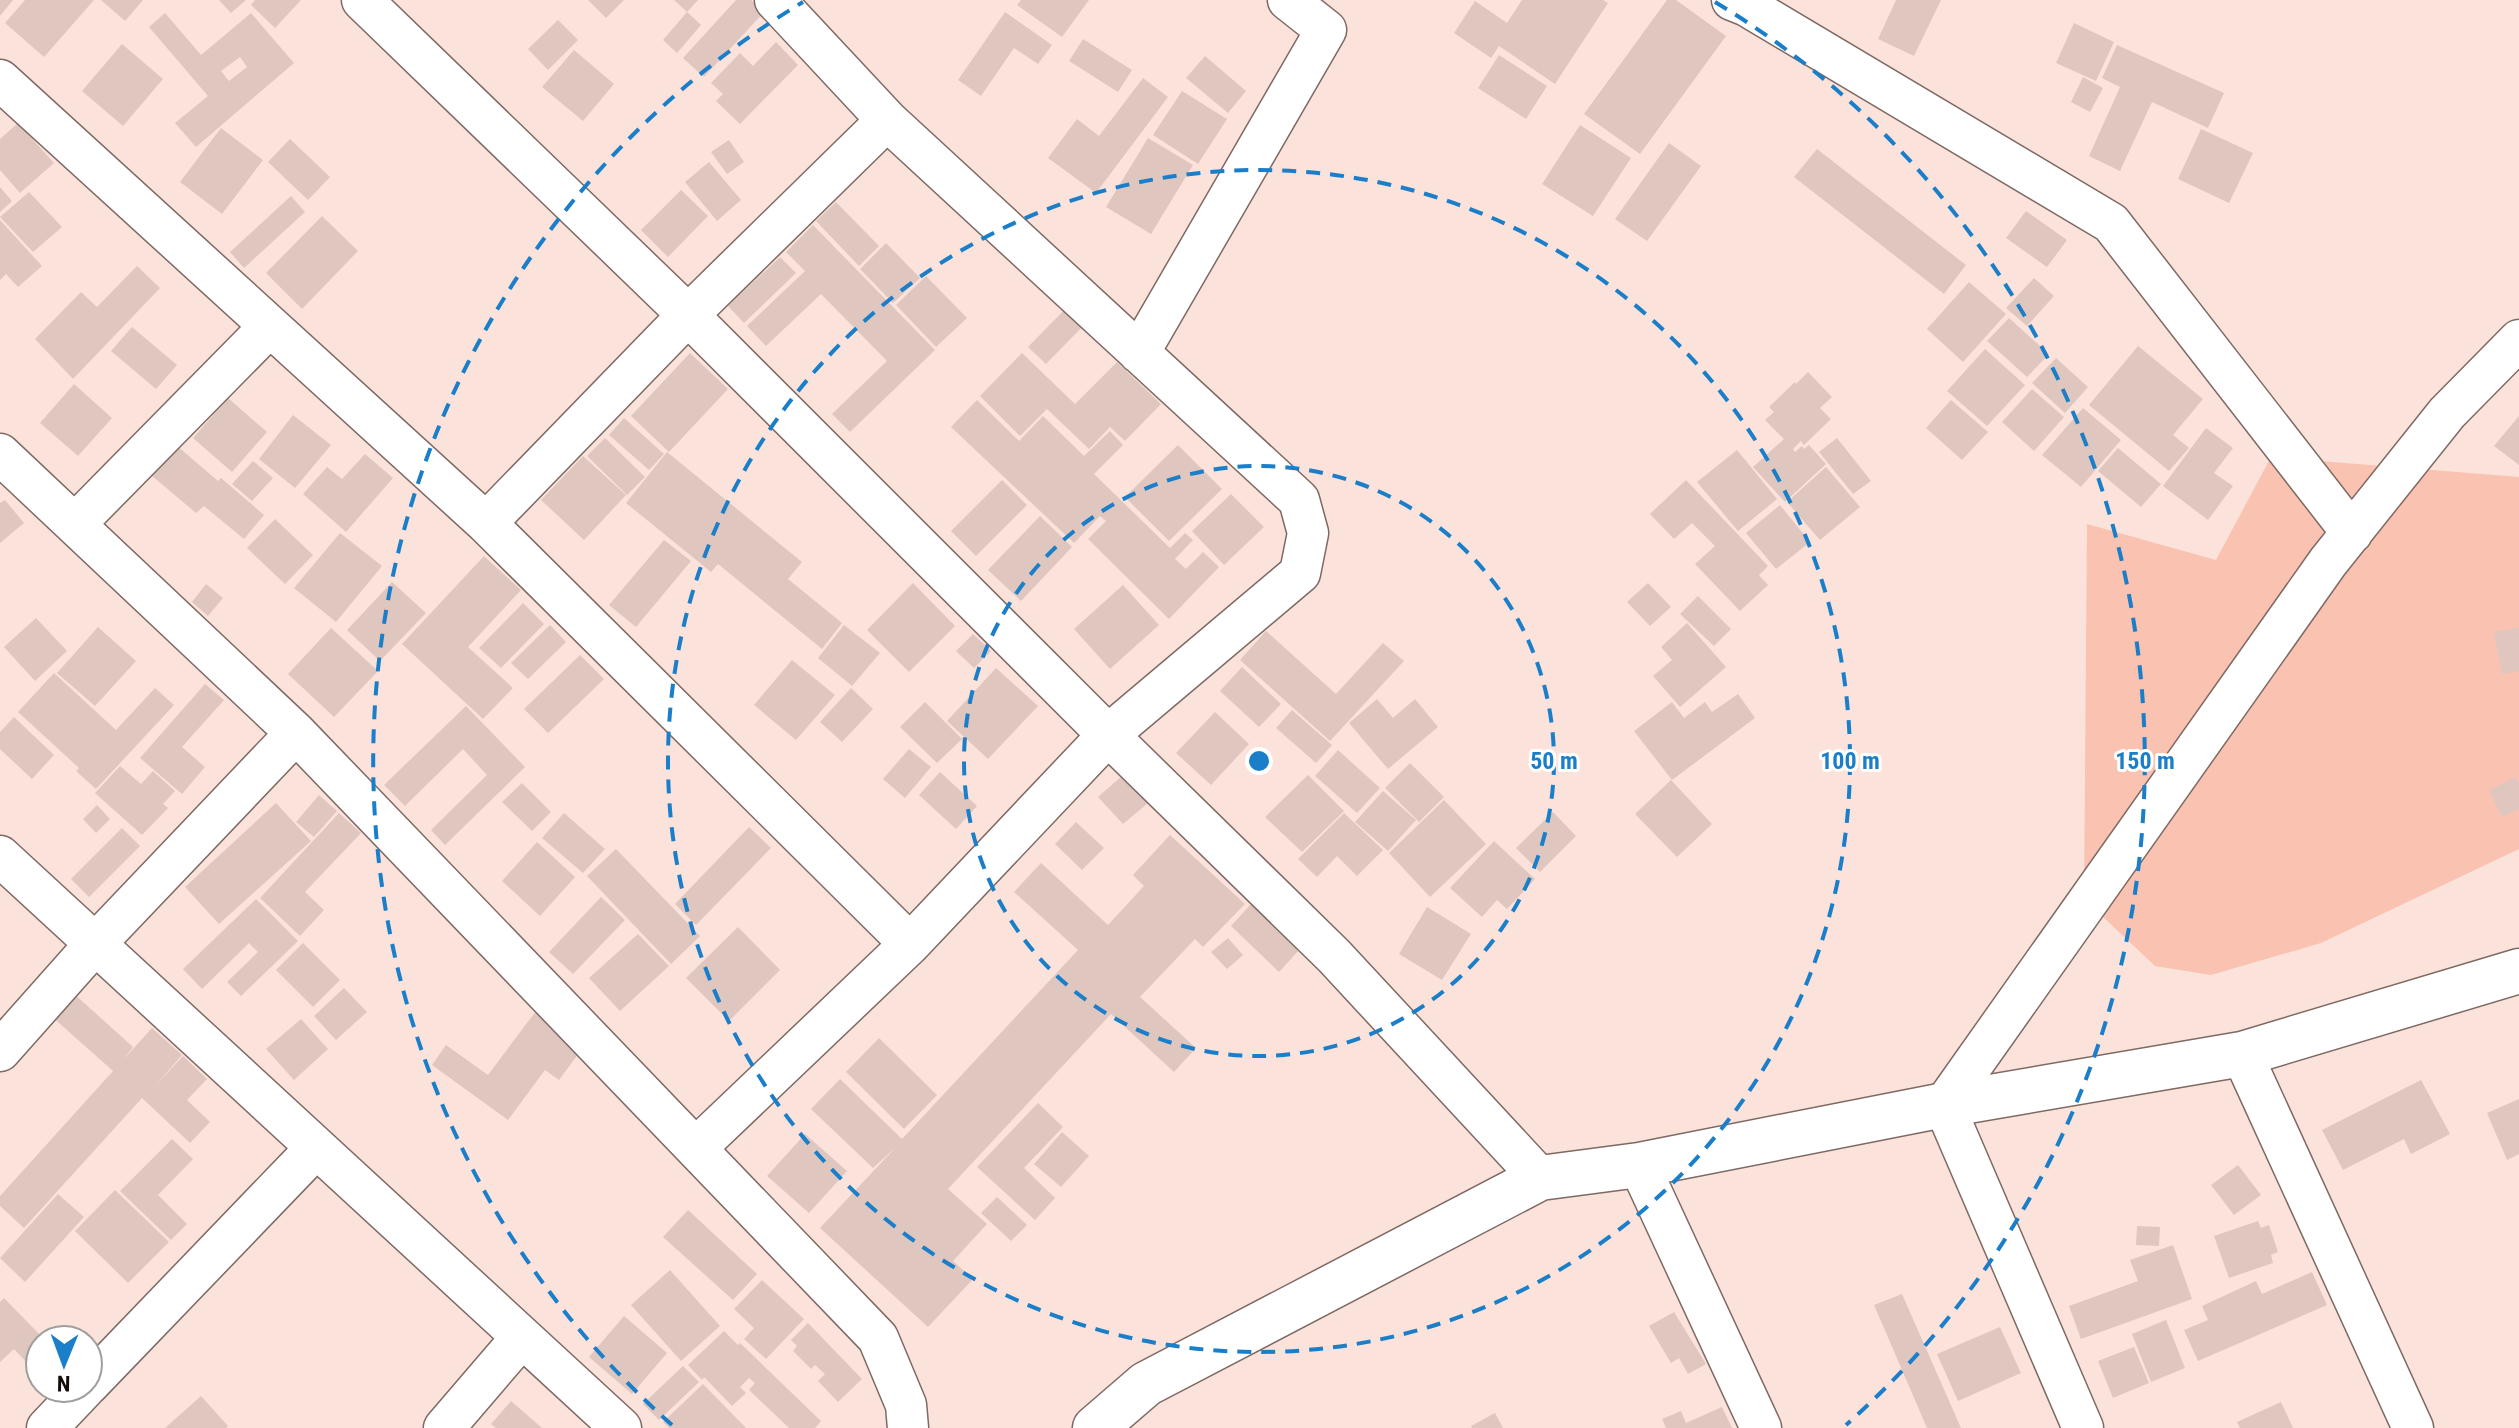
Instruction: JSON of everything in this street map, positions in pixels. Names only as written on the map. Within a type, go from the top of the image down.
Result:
[{"type":"main road","points":[[1095,1428],[1146,1384],[1540,1178],[1639,1165],[1944,1105],[2242,1054],[2519,971]]},
{"type":"street","points":[[362,0],[688,315],[1334,956],[1540,1178]]},
{"type":"street","points":[[696,1148],[910,944],[1108,735],[1300,573],[1308,533],[1299,500],[887,120],[775,0]]},
{"type":"street","points":[[1139,353],[1326,30],[1288,0]]},
{"type":"street","points":[[1732,0],[1747,6],[2111,223],[2352,533]]},
{"type":"street","points":[[0,80],[486,523],[910,944]]},
{"type":"street","points":[[486,523],[688,315],[887,120]]},
{"type":"street","points":[[75,524],[270,326]]},
{"type":"street","points":[[2083,1428],[1944,1105],[2310,588],[2447,413],[2519,340]]},
{"type":"street","points":[[0,454],[296,733],[878,1338],[906,1405],[908,1428]]},
{"type":"street","points":[[0,1051],[95,944],[296,733]]},
{"type":"street","points":[[0,856],[621,1428]]},
{"type":"street","points":[[2242,1054],[2413,1428]]},
{"type":"street","points":[[104,1369],[316,1148]]},
{"type":"street","points":[[1639,1165],[1761,1428]]},
{"type":"street","points":[[444,1428],[522,1337]]},
{"type":"street","points":[[47,1428],[70,1404]]},
{"type":"shaded area","points":[[2271,457],[2519,477],[2519,849],[2321,943],[2211,975],[2155,966],[2084,899],[2087,524],[2216,560]]},
{"type":"building","points":[[0,0],[13,0],[0,16]]},
{"type":"building","points":[[25,0],[94,0],[44,57],[5,23]]},
{"type":"building","points":[[101,0],[143,0],[125,21]]},
{"type":"building","points":[[219,0],[246,0],[231,13]]},
{"type":"building","points":[[255,0],[301,0],[275,28],[251,5]]},
{"type":"building","points":[[588,0],[624,0],[606,18]]},
{"type":"building","points":[[674,0],[698,0],[687,12]]},
{"type":"building","points":[[736,0],[751,0],[764,12],[704,77],[683,58]]},
{"type":"building","points":[[1021,0],[1089,0],[1062,37],[1017,5]]},
{"type":"building","points":[[1522,0],[1603,0],[1608,3],[1555,84],[1499,46],[1491,58],[1454,33],[1475,1],[1507,23]]},
{"type":"building","points":[[1667,0],[1676,0],[1726,36],[1640,154],[1584,114]]},
{"type":"building","points":[[1896,0],[1941,0],[1914,56],[1878,39]]},
{"type":"building","points":[[687,12],[701,25],[677,53],[663,40]]},
{"type":"building","points":[[1005,12],[1052,45],[1038,64],[1014,48],[981,96],[958,80]]},
{"type":"building","points":[[165,13],[201,55],[251,13],[294,63],[196,147],[175,123],[208,96],[149,27]],"holes":[[[240,57],[247,67],[229,81],[221,71]]]},
{"type":"building","points":[[558,20],[578,40],[548,70],[528,49]]},
{"type":"building","points":[[2074,23],[2114,42],[2096,81],[2056,63]]},
{"type":"building","points":[[1083,39],[1132,70],[1118,92],[1069,61]]},
{"type":"building","points":[[776,42],[798,65],[740,124],[716,101],[723,94],[711,83],[740,53],[753,66]]},
{"type":"building","points":[[122,44],[163,79],[123,126],[82,91]]},
{"type":"building","points":[[2117,45],[2224,93],[2208,128],[2152,102],[2120,171],[2089,156],[2120,87],[2102,78]]},
{"type":"building","points":[[574,50],[614,84],[583,121],[542,87]]},
{"type":"building","points":[[1499,55],[1547,86],[1526,119],[1478,88]]},
{"type":"building","points":[[1205,56],[1246,91],[1228,113],[1186,78]]},
{"type":"building","points":[[2083,77],[2103,88],[2090,112],[2071,102]]},
{"type":"building","points":[[1143,78],[1168,97],[1096,193],[1048,158],[1077,119],[1099,136]]},
{"type":"building","points":[[1182,91],[1227,119],[1198,164],[1153,135]]},
{"type":"building","points":[[18,123],[54,163],[20,193],[0,170],[0,139]]},
{"type":"building","points":[[1580,125],[1631,158],[1593,216],[1542,184]]},
{"type":"building","points":[[221,128],[263,160],[222,214],[180,182]]},
{"type":"building","points":[[2201,129],[2253,153],[2229,203],[2178,179]]},
{"type":"building","points":[[1148,138],[1193,165],[1151,234],[1106,207]]},
{"type":"building","points":[[290,139],[330,177],[308,200],[268,162]]},
{"type":"building","points":[[729,140],[744,162],[727,174],[711,152]]},
{"type":"building","points":[[1669,143],[1701,166],[1647,241],[1615,219]]},
{"type":"building","points":[[1817,149],[1966,265],[1944,294],[1794,177]]},
{"type":"building","points":[[709,162],[741,200],[717,221],[685,182]]},
{"type":"building","points":[[0,187],[12,201],[0,212]]},
{"type":"building","points":[[681,190],[708,216],[668,257],[641,230]]},
{"type":"building","points":[[29,192],[62,227],[33,252],[0,217]]},
{"type":"building","points":[[291,196],[305,212],[244,268],[230,252]]},
{"type":"building","points":[[836,202],[879,246],[859,266],[816,221]]},
{"type":"building","points":[[2026,211],[2067,240],[2047,267],[2006,238]]},
{"type":"building","points":[[322,216],[358,251],[302,309],[266,273]]},
{"type":"building","points":[[0,220],[42,266],[18,287],[6,274],[0,280]]},
{"type":"building","points":[[813,225],[935,350],[850,432],[832,414],[887,361],[821,294],[766,346],[747,326],[805,271],[786,252]]},
{"type":"building","points":[[886,243],[920,278],[893,303],[860,269]]},
{"type":"building","points":[[780,257],[796,273],[744,323],[728,306]]},
{"type":"building","points":[[137,266],[160,288],[73,379],[35,339],[81,292],[97,307]]},
{"type":"building","points":[[926,276],[967,318],[936,347],[896,305]]},
{"type":"building","points":[[2034,278],[2054,296],[2027,326],[2006,308]]},
{"type":"building","points":[[1969,282],[2006,314],[1963,362],[1927,329]]},
{"type":"building","points":[[1071,303],[1089,320],[1046,364],[1028,347]]},
{"type":"building","points":[[2009,318],[2049,354],[2027,377],[1987,341]]},
{"type":"building","points":[[132,327],[177,365],[156,389],[111,351]]},
{"type":"building","points":[[2138,346],[2203,399],[2173,435],[2189,448],[2169,471],[2089,405]]},
{"type":"building","points":[[1985,349],[2025,385],[1987,426],[1947,391]]},
{"type":"building","points":[[690,353],[728,389],[669,452],[631,416]]},
{"type":"building","points":[[1022,353],[1075,404],[1117,362],[1161,404],[1125,441],[1110,427],[1089,449],[1047,409],[1020,436],[980,396]]},
{"type":"building","points":[[2056,358],[2088,387],[2065,413],[2032,383]]},
{"type":"building","points":[[1808,372],[1832,397],[1820,408],[1831,419],[1804,445],[1801,441],[1793,449],[1795,452],[1809,445],[1826,464],[1785,502],[1753,467],[1784,439],[1765,420],[1774,412],[1769,407]]},
{"type":"building","points":[[74,384],[112,418],[78,456],[40,423]]},
{"type":"building","points":[[2032,389],[2064,417],[2034,451],[2002,422]]},
{"type":"building","points":[[228,398],[267,432],[232,472],[193,438]]},
{"type":"building","points":[[977,400],[1019,441],[1043,416],[1084,456],[1110,431],[1123,445],[1094,474],[1170,548],[1185,533],[1193,540],[1175,559],[1186,569],[1203,552],[1219,567],[1169,619],[1088,539],[1106,521],[1100,516],[1074,543],[951,427]]},
{"type":"building","points":[[1951,400],[1988,432],[1962,460],[1926,428]]},
{"type":"building","points":[[2083,408],[2121,440],[2081,487],[2042,455]]},
{"type":"building","points":[[293,415],[331,445],[295,488],[259,459]]},
{"type":"building","points":[[2519,416],[2519,465],[2494,446]]},
{"type":"building","points":[[624,418],[664,454],[649,470],[609,435]]},
{"type":"building","points":[[2206,428],[2233,448],[2214,473],[2233,486],[2208,520],[2163,486]]},
{"type":"building","points":[[605,438],[645,477],[627,495],[587,456]]},
{"type":"building","points":[[1837,438],[1871,481],[1853,494],[1819,452]]},
{"type":"building","points":[[176,445],[264,515],[244,539],[204,506],[196,513],[151,475]]},
{"type":"building","points":[[1178,445],[1222,489],[1169,541],[1125,497]]},
{"type":"building","points":[[2118,448],[2161,484],[2141,507],[2098,471]]},
{"type":"building","points":[[1737,450],[1777,499],[1738,531],[1697,482]]},
{"type":"building","points":[[667,452],[802,562],[788,579],[842,623],[822,649],[718,564],[711,572],[626,503]]},
{"type":"building","points":[[365,454],[393,478],[346,532],[303,494],[327,467],[342,479]]},
{"type":"building","points":[[583,456],[626,495],[584,540],[541,500]]},
{"type":"building","points":[[253,461],[273,478],[252,501],[232,484]]},
{"type":"building","points":[[1826,467],[1860,507],[1820,540],[1787,502]]},
{"type":"building","points":[[1002,480],[1027,505],[976,556],[951,531]]},
{"type":"building","points":[[1686,480],[1768,566],[1759,575],[1768,585],[1740,611],[1695,564],[1715,546],[1692,523],[1674,539],[1650,514]]},
{"type":"building","points":[[1231,494],[1264,527],[1224,565],[1192,531]]},
{"type":"building","points":[[5,500],[24,523],[0,543],[0,503]]},
{"type":"building","points":[[1780,505],[1810,542],[1776,569],[1746,533]]},
{"type":"building","points":[[1040,516],[1072,547],[1021,601],[988,570]]},
{"type":"building","points":[[275,519],[313,555],[285,584],[247,548]]},
{"type":"building","points":[[340,533],[382,566],[336,622],[294,588]]},
{"type":"building","points":[[664,540],[691,561],[636,627],[609,605]]},
{"type":"building","points":[[484,556],[521,590],[468,647],[513,688],[483,719],[402,644]]},
{"type":"building","points":[[392,582],[426,613],[380,661],[347,630]]},
{"type":"building","points":[[913,583],[955,626],[909,672],[867,630]]},
{"type":"building","points":[[1648,583],[1671,607],[1650,626],[1627,602]]},
{"type":"building","points":[[206,584],[223,598],[208,616],[192,602]]},
{"type":"building","points":[[1123,585],[1159,625],[1110,669],[1074,629]]},
{"type":"building","points":[[1698,596],[1731,629],[1714,646],[1680,614]]},
{"type":"building","points":[[523,603],[544,624],[501,668],[479,648]]},
{"type":"building","points":[[36,618],[67,651],[35,681],[4,647]]},
{"type":"building","points":[[1687,623],[1726,667],[1680,707],[1653,676],[1672,660],[1661,647]]},
{"type":"building","points":[[550,625],[566,642],[528,679],[511,663]]},
{"type":"building","points":[[844,625],[880,653],[852,686],[818,658]]},
{"type":"building","points":[[98,627],[136,661],[95,706],[57,673]]},
{"type":"building","points":[[331,628],[378,671],[334,717],[288,674]]},
{"type":"building","points":[[2519,628],[2519,671],[2502,674],[2494,632]]},
{"type":"building","points":[[1266,631],[1336,694],[1383,643],[1404,661],[1330,741],[1240,660]]},
{"type":"building","points":[[973,634],[991,651],[974,668],[956,651]]},
{"type":"building","points":[[580,655],[604,679],[548,733],[524,709]]},
{"type":"building","points":[[792,660],[835,695],[796,740],[754,705]]},
{"type":"building","points":[[1242,667],[1281,704],[1259,727],[1220,691]]},
{"type":"building","points":[[996,668],[1038,706],[988,759],[947,721]]},
{"type":"building","points":[[54,673],[116,730],[155,688],[174,705],[96,789],[76,771],[79,768],[18,712]]},
{"type":"building","points":[[205,684],[224,700],[182,747],[205,767],[182,794],[140,758]]},
{"type":"building","points":[[851,688],[873,709],[842,742],[820,722]]},
{"type":"building","points":[[1738,694],[1755,718],[1672,780],[1634,731],[1672,702],[1684,718],[1705,702],[1712,712]]},
{"type":"building","points":[[1377,699],[1393,718],[1415,699],[1438,727],[1388,769],[1349,723]]},
{"type":"building","points":[[925,702],[962,739],[937,763],[900,727]]},
{"type":"building","points":[[466,706],[525,767],[445,845],[431,830],[487,775],[463,749],[405,806],[384,785]]},
{"type":"building","points":[[1292,710],[1332,745],[1316,763],[1276,728]]},
{"type":"building","points":[[1215,712],[1249,744],[1211,785],[1176,753]]},
{"type":"building","points":[[14,717],[54,755],[32,779],[0,749],[0,732]]},
{"type":"building","points":[[909,749],[931,767],[905,798],[883,779]]},
{"type":"building","points":[[1338,750],[1380,788],[1357,813],[1315,776]]},
{"type":"building","points":[[1410,763],[1444,797],[1419,822],[1385,788]]},
{"type":"building","points":[[120,766],[141,784],[153,771],[175,791],[163,804],[168,808],[142,835],[95,793]]},
{"type":"building","points":[[940,772],[977,806],[956,829],[919,795]]},
{"type":"building","points":[[1123,775],[1148,803],[1123,824],[1098,797]]},
{"type":"building","points":[[1308,775],[1344,811],[1302,852],[1265,817]]},
{"type":"building","points":[[2516,777],[2519,783],[2519,809],[2502,817],[2489,790]]},
{"type":"building","points":[[1671,780],[1712,824],[1677,857],[1635,814]]},
{"type":"building","points":[[522,783],[551,812],[532,831],[502,802]]},
{"type":"building","points":[[1383,791],[1416,820],[1388,851],[1355,822]]},
{"type":"building","points":[[319,795],[337,811],[314,837],[296,822]]},
{"type":"building","points":[[1444,800],[1486,844],[1430,897],[1389,853]]},
{"type":"building","points":[[276,803],[311,841],[219,924],[185,887]]},
{"type":"building","points":[[97,805],[110,819],[96,833],[83,819]]},
{"type":"building","points":[[1553,812],[1576,836],[1540,872],[1516,848]]},
{"type":"building","points":[[339,813],[361,833],[305,892],[324,910],[300,936],[260,898]]},
{"type":"building","points":[[564,813],[605,849],[583,873],[542,838]]},
{"type":"building","points":[[1344,813],[1383,850],[1357,876],[1337,856],[1317,877],[1298,859]]},
{"type":"building","points":[[1076,822],[1104,848],[1082,870],[1055,844]]},
{"type":"building","points":[[749,827],[771,848],[696,925],[675,904]]},
{"type":"building","points":[[122,828],[140,846],[89,897],[71,879]]},
{"type":"building","points":[[1170,835],[1245,904],[1203,947],[1195,939],[1140,997],[1196,1048],[1174,1072],[1111,1014],[948,1189],[987,1224],[953,1261],[973,1279],[928,1327],[820,1228],[895,1148],[873,1168],[811,1109],[840,1079],[902,1139],[1078,950],[1014,892],[1041,863],[1108,925],[1144,886],[1133,875]]},
{"type":"building","points":[[1494,841],[1535,879],[1507,909],[1497,900],[1482,917],[1450,888]]},
{"type":"building","points":[[537,842],[575,877],[540,916],[502,881]]},
{"type":"building","points":[[616,849],[700,936],[671,964],[587,876]]},
{"type":"building","points":[[601,897],[625,920],[573,974],[549,952]]},
{"type":"building","points":[[256,899],[298,941],[241,996],[227,982],[258,952],[249,943],[202,989],[183,969]]},
{"type":"building","points":[[1251,904],[1299,950],[1279,972],[1231,926]]},
{"type":"building","points":[[1427,907],[1471,934],[1442,980],[1399,954]]},
{"type":"building","points":[[738,927],[780,970],[729,1021],[686,978]]},
{"type":"building","points":[[638,934],[669,966],[620,1011],[589,978]]},
{"type":"building","points":[[1228,938],[1243,955],[1227,969],[1211,952]]},
{"type":"building","points":[[303,943],[340,980],[313,1007],[276,970]]},
{"type":"building","points":[[344,988],[367,1012],[336,1040],[314,1016]]},
{"type":"building","points":[[72,992],[133,1047],[123,1060],[152,1028],[182,1055],[154,1087],[183,1056],[207,1079],[187,1100],[210,1122],[190,1143],[142,1098],[24,1228],[0,1206],[0,1196],[113,1071],[50,1015]]},
{"type":"building","points":[[539,1007],[587,1042],[559,1080],[545,1070],[508,1120],[432,1065],[446,1045],[488,1075]]},
{"type":"building","points":[[301,1019],[328,1049],[294,1080],[266,1049]]},
{"type":"building","points":[[879,1038],[937,1095],[904,1129],[846,1072]]},
{"type":"building","points":[[2421,1080],[2450,1134],[2411,1154],[2404,1139],[2343,1170],[2322,1130]]},
{"type":"building","points":[[2519,1099],[2519,1154],[2507,1160],[2487,1113]]},
{"type":"building","points":[[1038,1103],[1063,1127],[1024,1168],[1055,1198],[1035,1220],[977,1167]]},
{"type":"building","points":[[1062,1132],[1089,1156],[1061,1187],[1034,1164]]},
{"type":"building","points":[[805,1134],[847,1171],[809,1213],[767,1176]]},
{"type":"building","points":[[172,1139],[193,1159],[158,1195],[187,1224],[171,1240],[120,1191]]},
{"type":"building","points":[[2238,1165],[2261,1195],[2234,1215],[2211,1185]]},
{"type":"building","points":[[115,1190],[169,1242],[128,1283],[75,1231]]},
{"type":"building","points":[[58,1194],[84,1217],[25,1282],[0,1258]]},
{"type":"building","points":[[997,1197],[1027,1225],[1011,1241],[981,1213]]},
{"type":"building","points":[[688,1210],[757,1274],[733,1300],[663,1237]]},
{"type":"building","points":[[2258,1221],[2261,1228],[2269,1225],[2278,1252],[2271,1255],[2273,1263],[2229,1278],[2214,1236]]},
{"type":"building","points":[[2137,1226],[2160,1227],[2159,1246],[2136,1245]]},
{"type":"building","points":[[2173,1245],[2192,1299],[2081,1339],[2069,1306],[2138,1281],[2130,1260]]},
{"type":"building","points":[[670,1270],[720,1326],[681,1361],[631,1305]]},
{"type":"building","points":[[2312,1272],[2327,1305],[2198,1361],[2184,1330],[2208,1320],[2202,1306],[2256,1281],[2262,1294]]},
{"type":"building","points":[[762,1280],[804,1319],[766,1359],[744,1339],[754,1328],[734,1309]]},
{"type":"building","points":[[1902,1294],[1961,1428],[1927,1428],[1874,1305]]},
{"type":"building","points":[[4,1298],[29,1324],[24,1324],[24,1360],[14,1349],[0,1362],[0,1302]]},
{"type":"building","points":[[1674,1312],[1706,1364],[1688,1374],[1679,1358],[1671,1363],[1649,1326]]},
{"type":"building","points":[[624,1316],[667,1353],[632,1394],[589,1357]]},
{"type":"building","points":[[2166,1320],[2185,1368],[2151,1382],[2132,1334]]},
{"type":"building","points":[[808,1323],[862,1379],[838,1402],[818,1381],[825,1374],[815,1365],[811,1369],[793,1351],[797,1346],[791,1340]]},
{"type":"building","points":[[2000,1327],[2021,1373],[1958,1401],[1937,1354]]},
{"type":"building","points":[[724,1331],[821,1421],[815,1428],[789,1428],[749,1390],[755,1383],[749,1378],[740,1387],[746,1393],[732,1406],[704,1377],[702,1380],[688,1365]]},
{"type":"building","points":[[2134,1347],[2149,1383],[2113,1398],[2098,1361]]},
{"type":"building","points":[[683,1366],[699,1382],[659,1420],[643,1404]]},
{"type":"building","points":[[703,1384],[746,1428],[669,1428],[663,1422]]},
{"type":"building","points":[[201,1396],[228,1426],[226,1428],[165,1428]]},
{"type":"building","points":[[511,1401],[542,1428],[496,1428],[491,1424]]},
{"type":"building","points":[[2281,1402],[2293,1428],[2240,1428],[2237,1422]]},
{"type":"building","points":[[1722,1407],[1732,1428],[1666,1428],[1662,1419],[1681,1411],[1686,1423]]},
{"type":"building","points":[[1495,1413],[1503,1428],[1472,1428],[1471,1426]]}]
